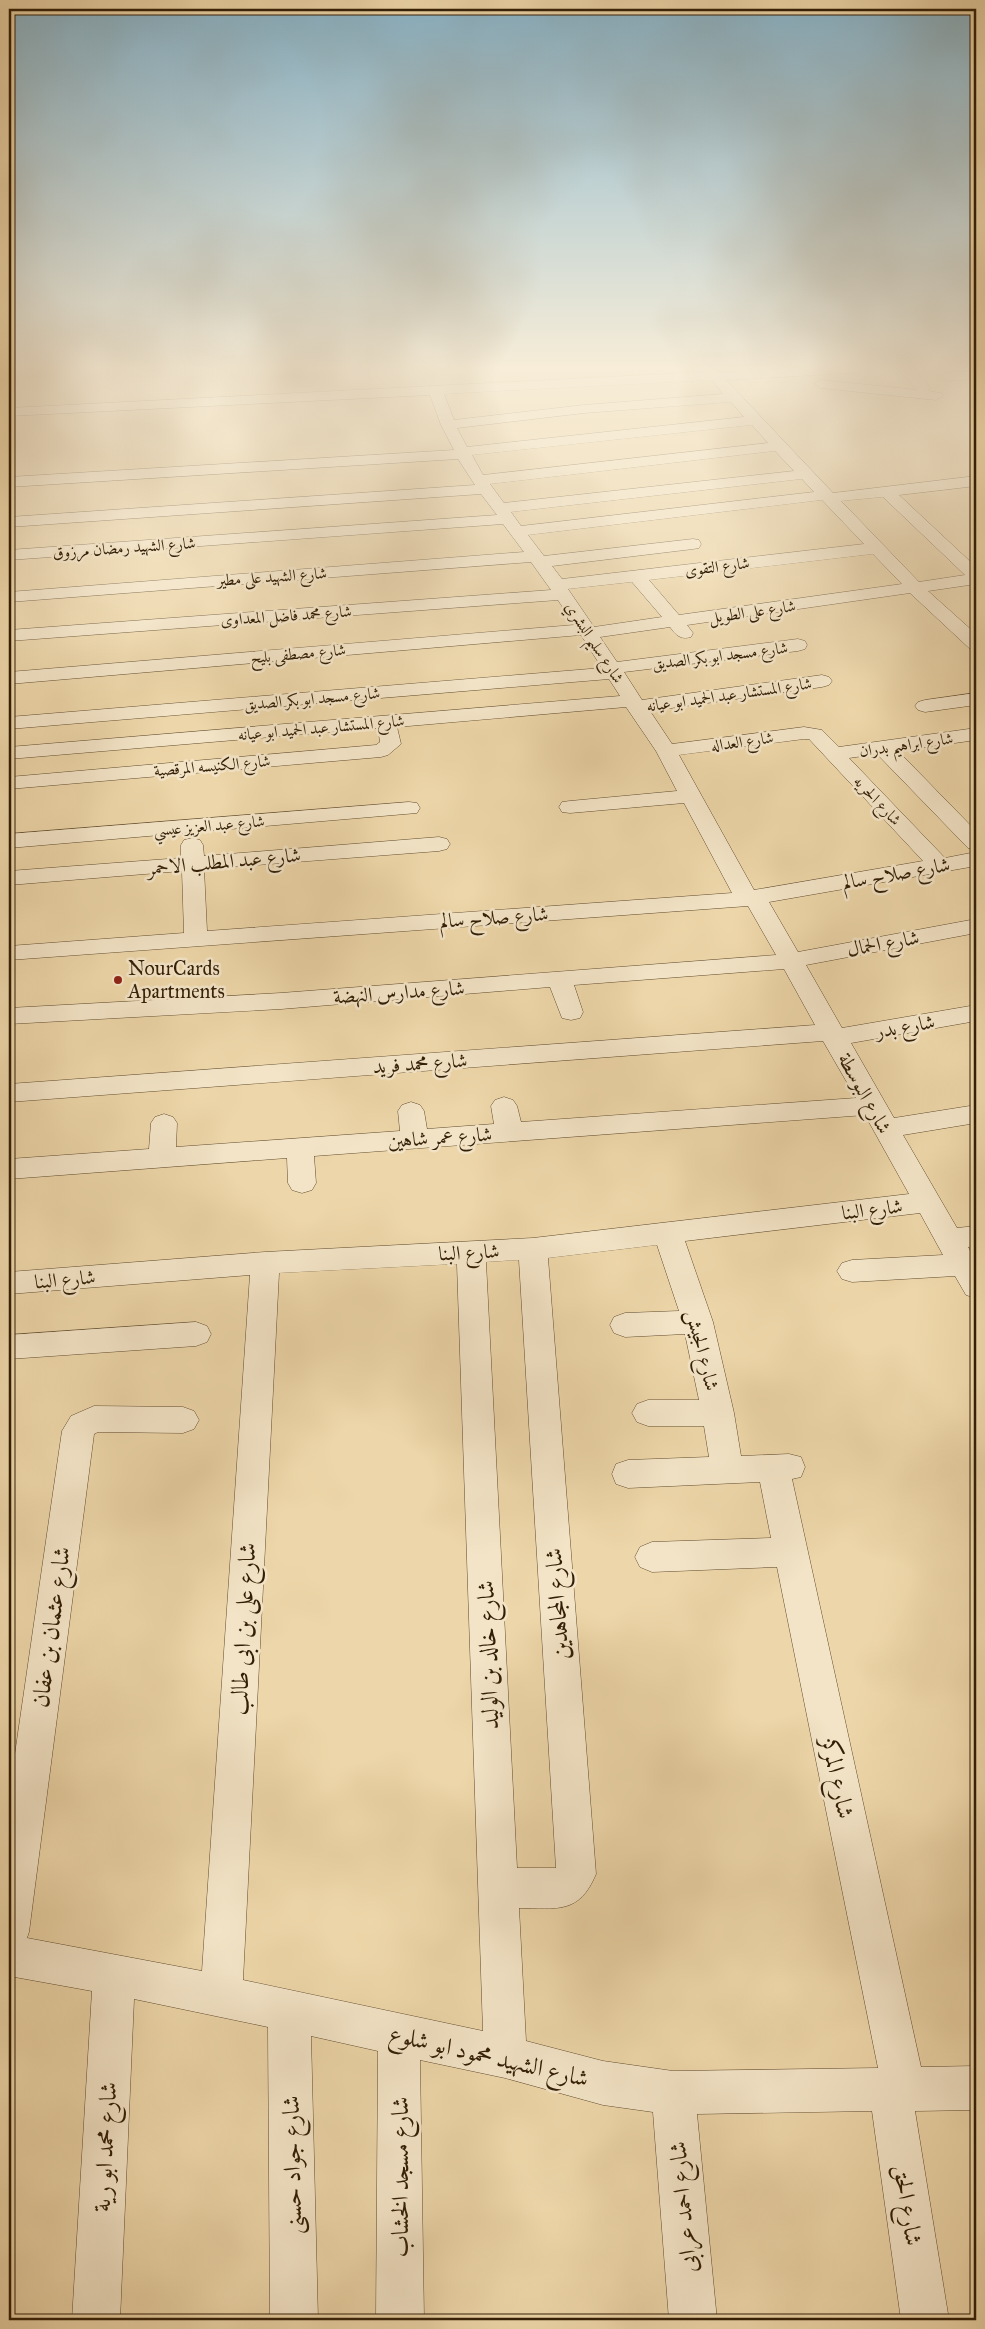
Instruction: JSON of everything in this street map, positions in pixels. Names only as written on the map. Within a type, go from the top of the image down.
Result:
[{"type":"street","points":[[9,482],[92,477]]},
{"type":"street","points":[[466,477],[479,481]]},
{"type":"street","name":"شارع سليم البشري","points":[[476,477],[538,559],[588,631],[666,751],[690,796],[751,898]]},
{"type":"street","points":[[9,522],[516,477]]},
{"type":"street","points":[[508,519],[788,477]]},
{"type":"street","points":[[809,477],[916,588],[976,644]]},
{"type":"street","points":[[508,519],[828,497],[976,481]]},
{"type":"street","points":[[886,492],[976,578]]},
{"type":"street","name":"شارع الشهيد رمضان مرزوق","points":[[9,555],[508,519]]},
{"type":"street","name":"شارع الشهيد على مطير","points":[[9,597],[538,559],[693,544]]},
{"type":"street","name":"شارع التقوى","points":[[560,590],[637,576],[877,548]]},
{"type":"street","points":[[637,576],[703,657]]},
{"type":"street","name":"شارع على الطويل","points":[[588,631],[675,622],[976,578]]},
{"type":"street","name":"شارع محمد فاضل المعداوى","points":[[9,636],[560,590]]},
{"type":"street","name":"شارع مصطفى بليح","points":[[9,678],[588,631]]},
{"type":"street","name":"شارع مسجد ابو بكر الصديق","points":[[9,723],[613,671],[798,645]]},
{"type":"street","name":"شارع المستشار عبد الحميد ابو عيانه","points":[[9,753],[635,704],[822,681]]},
{"type":"street","points":[[925,706],[976,699]]},
{"type":"street","name":"شارع الكنيسه المرقصية","points":[[9,783],[381,750],[391,744],[386,722]]},
{"type":"street","name":"شارع العداله","points":[[666,751],[804,733],[818,735]]},
{"type":"street","name":"شارع ابراهيم بدران","points":[[835,754],[976,734]]},
{"type":"street","name":"شارع الحريه","points":[[818,735],[939,865]]},
{"type":"street","points":[[882,747],[976,843]]},
{"type":"street","points":[[570,807],[690,796]]},
{"type":"street","name":"شارع عبد العزيز عيسي","points":[[9,841],[410,808]]},
{"type":"street","points":[[191,826],[196,939]]},
{"type":"street","name":"شارع عبد المطلب الاحمر","points":[[9,878],[439,844]]},
{"type":"street","name":"شارع صلاح سالم","points":[[9,953],[751,898],[976,859]]},
{"type":"street","name":"شارع البوسطة","points":[[751,898],[928,1202],[963,1237],[970,1276]]},
{"type":"street","name":"شارع الحمال","points":[[789,961],[976,926]]},
{"type":"street","name":"شارع مدارس النهضة","points":[[9,1016],[281,1001],[789,961]]},
{"type":"street","points":[[560,980],[571,1012]]},
{"type":"street","name":"شارع بدر","points":[[832,1035],[976,1013]]},
{"type":"street","name":"شارع محمد فريد","points":[[9,1093],[832,1035]]},
{"type":"street","points":[[504,1106],[509,1132]]},
{"type":"street","name":"شارع عمر شاهين","points":[[9,1169],[872,1106]]},
{"type":"street","points":[[411,1111],[415,1139]]},
{"type":"street","points":[[885,1129],[976,1114]]},
{"type":"street","points":[[162,1158],[164,1123]]},
{"type":"street","points":[[300,1148],[302,1183]]},
{"type":"street","name":"شارع البنا","points":[[9,1283],[265,1263],[533,1249],[928,1202]]},
{"type":"street","name":"شارع الجيش","points":[[668,1233],[698,1322],[718,1413],[727,1470]]},
{"type":"street","name":"شارع المجاهدين","points":[[498,1888],[559,1888],[567,1886],[576,1874],[533,1249]]},
{"type":"street","name":"شارع خالد بن الوليد","points":[[471,1252],[505,2057]]},
{"type":"street","name":"شارع على بن ابى طالب","points":[[221,1996],[265,1263]]},
{"type":"street","points":[[852,1270],[970,1276]]},
{"type":"street","points":[[625,1325],[698,1322]]},
{"type":"street","points":[[9,1347],[196,1334]]},
{"type":"street","points":[[648,1413],[718,1413]]},
{"type":"street","name":"شارع عثمان بن عفان","points":[[9,1932],[78,1430],[82,1425],[94,1419],[183,1420]]},
{"type":"street","name":"شارع المركز","points":[[727,1470],[781,1467],[790,1552],[897,2089]]},
{"type":"street","points":[[628,1474],[727,1470]]},
{"type":"street","points":[[652,1556],[790,1552]]},
{"type":"street","name":"شارع الشهيد محمود ابو شلوع","points":[[9,1956],[114,1974],[399,2034],[505,2057],[603,2083],[673,2093],[976,2088]]},
{"type":"street","name":"شارع محمد ابو رية","points":[[96,2320],[114,1974]]},
{"type":"street","name":"شارع جواد حسنى","points":[[289,2011],[294,2320]]},
{"type":"street","name":"شارع مسجد الخشاب","points":[[399,2034],[400,2320]]},
{"type":"street","name":"شارع الحق","points":[[897,2089],[925,2320]]},
{"type":"street","name":"شارع احمد عرابى","points":[[673,2093],[693,2320]]},
{"type":"place","name":"NourCards Apartments","points":[[118,980]]}]
